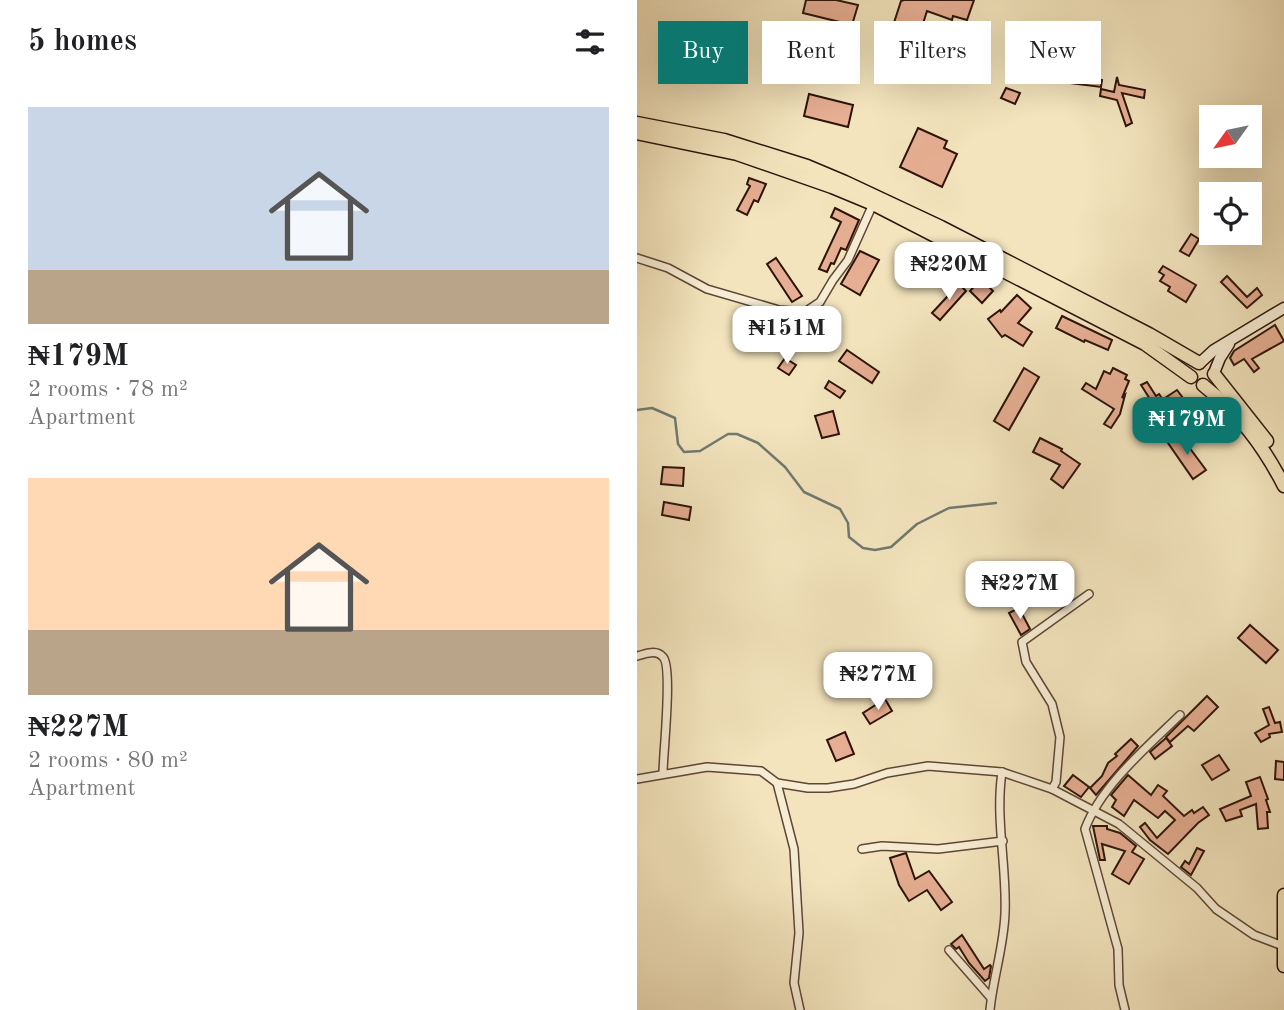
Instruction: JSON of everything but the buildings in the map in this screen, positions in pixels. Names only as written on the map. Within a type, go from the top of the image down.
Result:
[{"type":"main road","points":[[637,124],[724,140],[845,182],[941,227],[1200,363],[1211,366],[1257,426],[1284,468]]},
{"type":"main road","points":[[637,134],[737,154],[832,187],[873,204],[1145,344],[1227,404],[1262,448],[1284,486]]},
{"type":"main road","points":[[1191,377],[1191,370],[1208,354],[1284,308]]},
{"type":"main road","points":[[1203,385],[1210,382],[1220,358],[1232,340]]},
{"type":"main road","points":[[1284,895],[1284,966]]},
{"type":"street","points":[[637,258],[668,268],[707,289],[779,310],[806,312],[820,302],[848,260],[873,204]]},
{"type":"street","points":[[1052,789],[1056,782],[1061,737],[1052,704],[1026,662],[1022,642],[1089,594]]},
{"type":"street","points":[[637,656],[654,652],[662,655],[667,663],[663,773]]},
{"type":"street","points":[[1125,1010],[1119,985],[1118,949],[1085,829],[1092,810],[1137,757],[1179,715]]},
{"type":"street","points":[[637,779],[707,766],[761,771],[777,783],[828,788],[928,766],[1002,772],[1052,789],[1119,824],[1197,888],[1216,909],[1254,935],[1283,946]]},
{"type":"street","points":[[990,1010],[1005,915],[1000,813],[1002,772]]},
{"type":"street","points":[[777,783],[794,849],[799,933],[794,983],[800,1010]]},
{"type":"street","points":[[862,849],[882,846],[938,849],[1003,841]]},
{"type":"street","points":[[949,950],[991,998]]},
{"type":"waterway","points":[[637,410],[652,408],[675,418],[678,444],[684,452],[700,451],[728,434],[737,434],[758,443],[785,467],[804,492],[840,509],[848,523],[849,537],[863,548],[875,550],[891,547],[917,524],[949,508],[996,503]]}]
